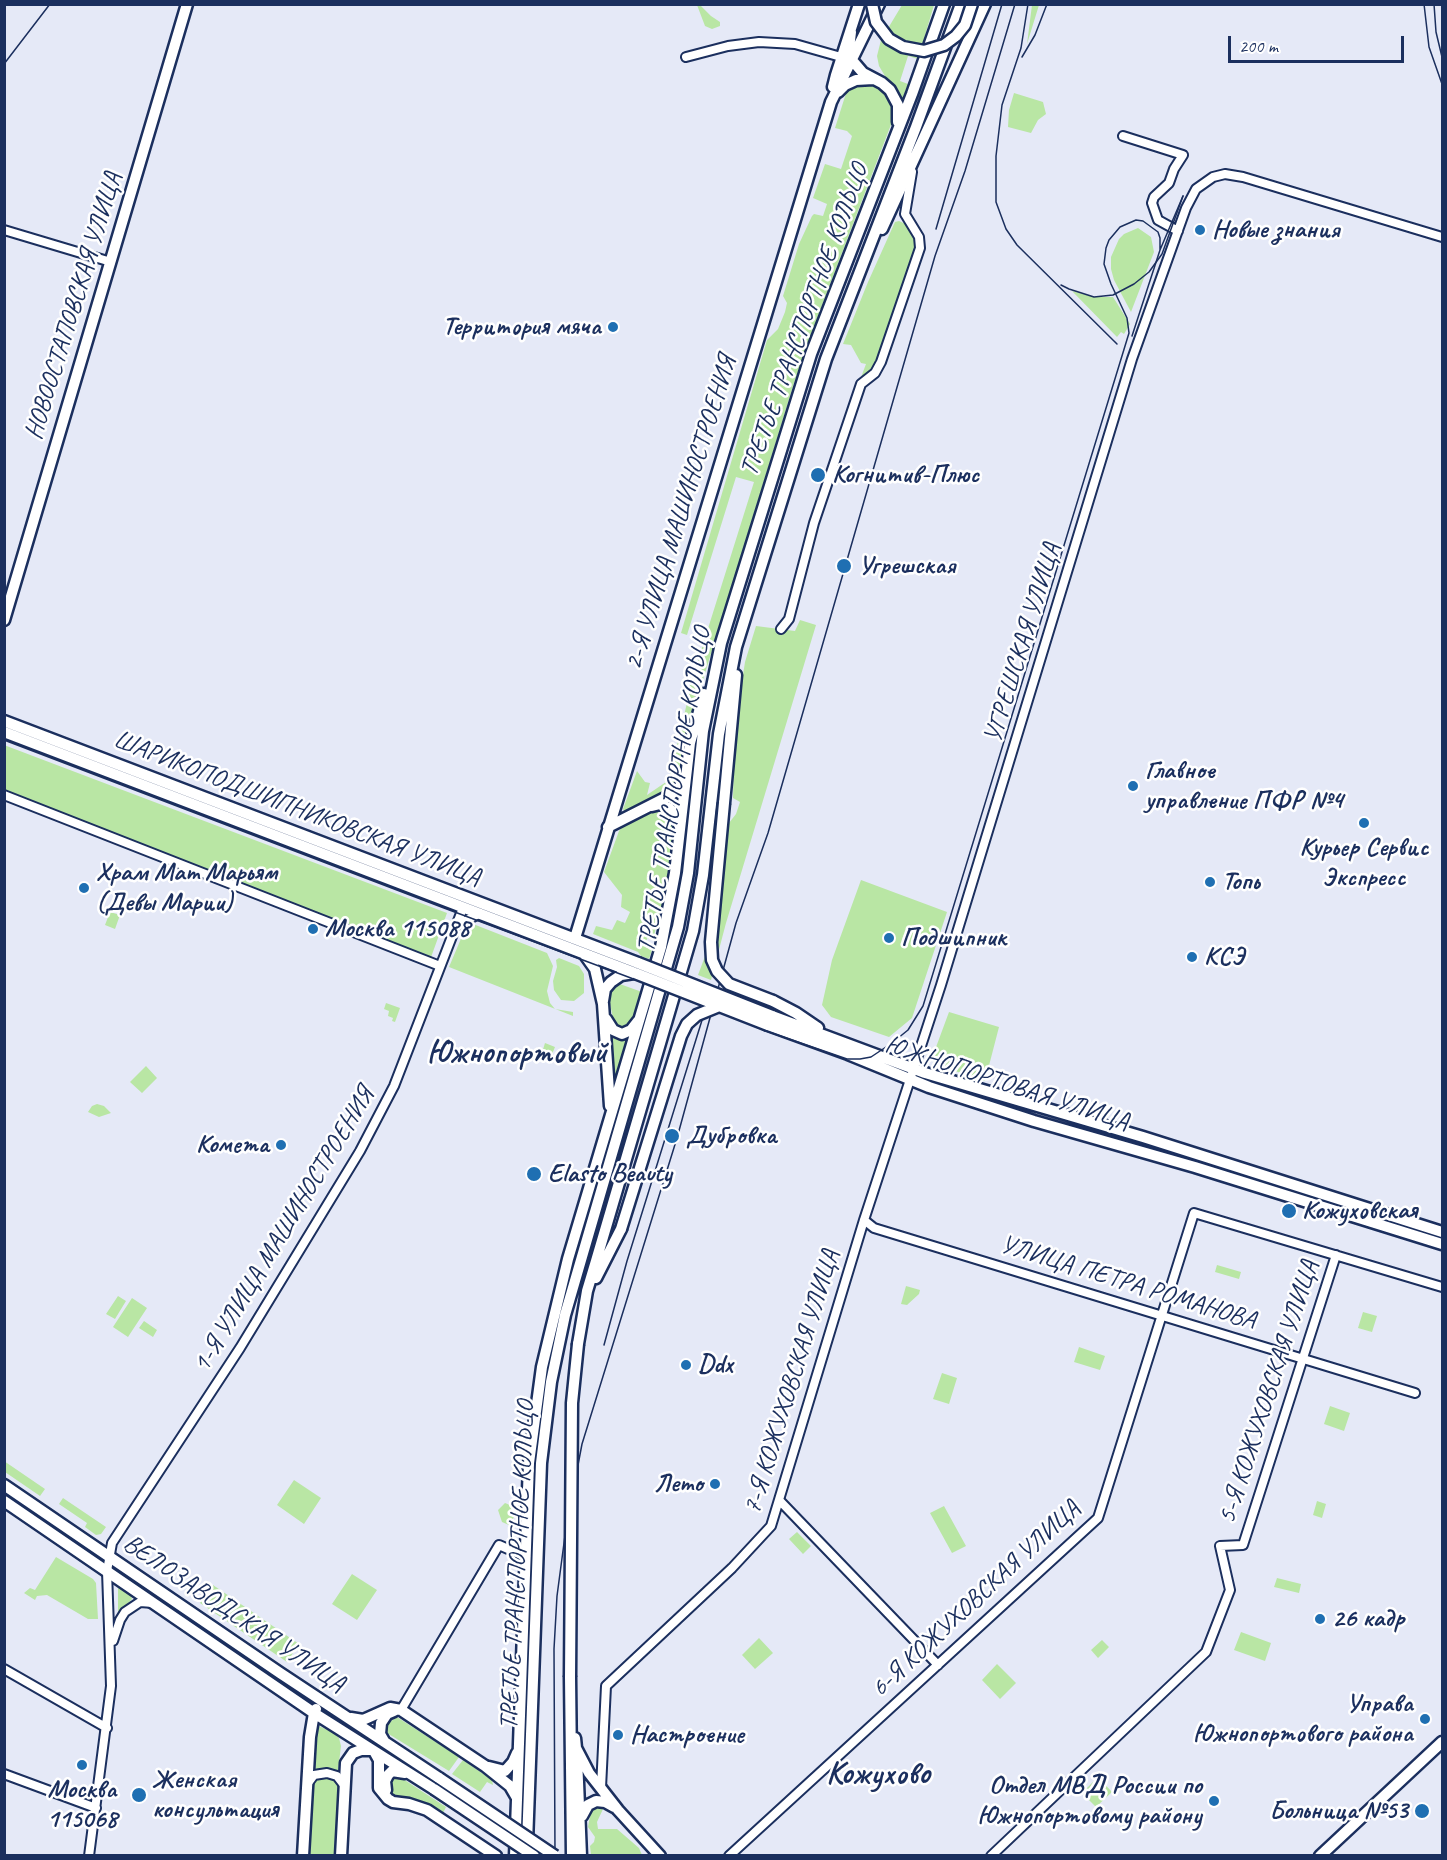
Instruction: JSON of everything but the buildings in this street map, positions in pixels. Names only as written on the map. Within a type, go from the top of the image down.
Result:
[{"type":"main road","name":"НОВООСТАПОВСКАЯ УЛИЦА","points":[[4,620],[188,4]]},
{"type":"main road","name":"2-Я УЛИЦА МАШИНОСТРОЕНИЯ","points":[[575,938],[831,102],[853,40],[859,4]]},
{"type":"main road","points":[[872,4],[876,22],[890,39],[909,49],[924,51],[944,45],[956,36],[965,25],[972,4]]},
{"type":"main road","name":"2-Я УЛИЦА МАШИНОСТРОЕНИЯ","points":[[853,40],[879,4]]},
{"type":"main road","name":"ТРЕТЬЕ ТРАНСПОРТНОЕ КОЛЬЦО","points":[[528,1856],[538,1510],[544,1430],[551,1382],[572,1286],[678,927],[688,873],[703,732],[721,643],[811,354],[944,4]]},
{"type":"main road","name":"ТРЕТЬЕ ТРАНСПОРТНОЕ КОЛЬЦО","points":[[572,1856],[570,1677],[572,1402],[582,1318],[593,1271],[693,931],[704,875],[722,714],[731,667],[822,370],[961,4]]},
{"type":"main road","points":[[856,277],[889,215],[985,4]]},
{"type":"main road","points":[[846,58],[863,73],[890,90],[898,105],[898,122],[893,143]]},
{"type":"main road","points":[[831,102],[839,91],[851,82],[867,79],[877,81]]},
{"type":"main road","points":[[745,620],[734,687],[711,942],[712,960],[717,971],[729,984],[796,1013],[831,1037]]},
{"type":"main road","points":[[515,1855],[530,1452],[542,1367],[568,1259],[659,955],[669,908],[693,730],[721,643]]},
{"type":"main road","name":"ШАРИКОПОДШИПНИКОВСКАЯ УЛИЦА","points":[[4,721],[330,847],[451,890],[575,938]]},
{"type":"main road","name":"ШАРИКОПОДШИПНИКОВСКАЯ УЛИЦА","points":[[4,732],[560,945]]},
{"type":"main road","points":[[608,827],[679,788],[686,774]]},
{"type":"main road","points":[[646,808],[660,804],[669,808],[678,819],[680,833]]},
{"type":"main road","points":[[580,921],[583,932],[608,951]]},
{"type":"main road","points":[[560,945],[575,938],[583,954],[593,965],[610,1027],[617,1033],[631,1030],[641,1015]]},
{"type":"main road","name":"ЮЖНОПОРТОВАЯ УЛИЦА","points":[[575,938],[608,951],[637,968],[719,1006],[831,1037],[850,1050]]},
{"type":"main road","name":"ЮЖНОПОРТОВАЯ УЛИЦА","points":[[560,945],[583,954],[637,968],[1034,1120],[1443,1244]]},
{"type":"main road","points":[[608,1130],[611,1101],[604,1008],[605,990],[610,982],[637,968]]},
{"type":"main road","points":[[582,1318],[595,1280],[621,1229],[681,1036],[687,1024],[697,1015],[719,1006]]},
{"type":"main road","name":"ЮЖНОПОРТОВАЯ УЛИЦА","points":[[912,1075],[1199,1154],[1443,1232]]},
{"type":"main road","points":[[530,1452],[551,1382]]},
{"type":"main road","name":"ВЕЛОЗАВОДСКАЯ УЛИЦА","points":[[4,1485],[321,1701],[555,1856]]},
{"type":"main road","name":"ВЕЛОЗАВОДСКАЯ УЛИЦА","points":[[4,1501],[314,1713],[534,1856]]},
{"type":"main road","points":[[303,1856],[310,1737],[314,1713],[321,1701]]},
{"type":"main road","points":[[342,1715],[357,1721],[390,1708],[399,1710],[485,1766],[510,1786],[515,1792],[518,1803]]},
{"type":"main road","points":[[386,1742],[380,1734],[381,1723],[387,1714],[399,1710]]},
{"type":"main road","points":[[570,1711],[576,1748],[581,1856]]},
{"type":"main road","points":[[1320,1856],[1443,1742]]},
{"type":"main road","points":[[576,1748],[601,1790],[660,1856]]},
{"type":"main road","points":[[341,1856],[346,1763],[349,1757],[361,1750],[374,1751],[379,1760],[380,1788],[393,1803],[409,1804],[427,1810],[496,1856]]},
{"type":"main road","points":[[485,1766],[505,1771],[513,1762],[518,1750]]},
{"type":"main road","points":[[388,1799],[385,1787],[388,1775],[392,1771],[409,1774]]},
{"type":"main road","points":[[581,1819],[585,1809],[596,1801],[611,1805],[618,1810]]},
{"type":"street","points":[[686,57],[728,46],[759,42],[795,44],[846,58]]},
{"type":"street","points":[[1123,136],[1183,155],[1168,183],[1154,197],[1153,209],[1158,220],[1178,231]]},
{"type":"street","points":[[782,629],[789,620],[814,523],[861,384],[875,374],[881,362],[920,248],[920,237],[905,214],[915,159]]},
{"type":"street","name":"УГРЕШСКАЯ УЛИЦА","points":[[912,1075],[1122,393],[1186,208],[1196,189],[1213,177],[1225,174],[1243,177],[1443,237]]},
{"type":"street","points":[[889,215],[910,224]]},
{"type":"street","points":[[4,230],[111,262]]},
{"type":"street","points":[[4,795],[441,966]]},
{"type":"street","points":[[451,890],[461,901],[463,908],[472,903],[483,902]]},
{"type":"street","points":[[441,900],[453,912],[456,925],[478,914]]},
{"type":"street","name":"1-Я УЛИЦА МАШИНОСТРОЕНИЯ","points":[[111,1652],[107,1571],[112,1543],[240,1348],[360,1151],[394,1086],[463,908]]},
{"type":"street","name":"7-Я КОЖУХОВСКАЯ УЛИЦА","points":[[601,1790],[606,1686],[768,1532],[780,1501],[864,1220],[912,1075]]},
{"type":"street","points":[[1195,1167],[1203,1163],[1199,1154]]},
{"type":"street","points":[[1214,1173],[1209,1168],[1210,1164],[1218,1160]]},
{"type":"street","name":"6-Я КОЖУХОВСКАЯ УЛИЦА","points":[[729,1856],[1098,1518],[1194,1213],[1336,1255]]},
{"type":"street","name":"УЛИЦА ПЕТРА РОМАНОВА","points":[[864,1220],[874,1228],[1415,1393]]},
{"type":"street","points":[[1336,1255],[1443,1287]]},
{"type":"street","name":"5-Я КОЖУХОВСКАЯ УЛИЦА","points":[[991,1856],[1206,1652],[1230,1590],[1220,1546],[1242,1545],[1336,1255]]},
{"type":"street","points":[[780,1501],[938,1665]]},
{"type":"street","points":[[399,1710],[499,1545],[526,1557]]},
{"type":"street","points":[[89,1856],[107,1728],[111,1652],[117,1628],[125,1612],[140,1602],[156,1604]]},
{"type":"street","points":[[4,1669],[107,1728]]},
{"type":"street","points":[[307,1784],[314,1775],[327,1773],[337,1776],[344,1787]]},
{"type":"street","points":[[4,1774],[96,1808]]},
{"type":"green space","points":[[697,5],[720,22],[720,26],[712,29],[705,26]]},
{"type":"green space","points":[[902,5],[934,5],[918,59],[908,56],[900,81],[908,84],[901,103],[879,66],[877,56],[881,40]]},
{"type":"green space","points":[[1032,5],[1039,5],[1027,44]]},
{"type":"green space","points":[[866,82],[880,85],[893,101],[892,122],[794,383],[698,696],[679,782],[661,796],[625,812],[623,809],[637,771],[645,782],[650,783],[647,795],[666,782],[670,775],[689,689],[754,482],[736,477],[687,635],[681,633],[767,340],[778,329],[785,312],[787,303],[783,296],[799,244],[812,216],[814,214],[823,216],[827,204],[813,198],[825,164],[841,169],[852,136],[847,131],[835,128],[848,87]]},
{"type":"green space","points":[[1014,93],[1043,102],[1046,114],[1038,120],[1031,133],[1008,127],[1009,110]]},
{"type":"green space","points":[[899,221],[908,225],[918,243],[880,362],[863,381],[860,380],[866,364],[861,363],[851,345],[843,344],[895,222]]},
{"type":"green space","points":[[1138,228],[1151,237],[1154,252],[1131,312],[1114,280],[1111,257],[1119,239],[1124,234]]},
{"type":"green space","points":[[1072,291],[1094,297],[1113,297],[1130,324],[1124,334],[1121,332],[1117,337]]},
{"type":"green space","points":[[800,620],[816,625],[711,980],[698,975],[719,919],[729,823],[736,814],[740,802],[733,798],[734,759],[745,662],[756,626],[795,631]]},
{"type":"green space","points":[[4,745],[447,913],[430,960],[5,792]]},
{"type":"green space","points":[[655,809],[666,811],[674,821],[676,832],[667,894],[653,940],[647,938],[646,945],[652,950],[649,959],[638,952],[593,934],[596,926],[612,930],[617,920],[625,923],[630,912],[621,907],[622,895],[604,872],[619,831],[624,824]]},
{"type":"green space","name":"Подшипник","points":[[861,880],[947,912],[912,1018],[889,1037],[831,1017],[822,1005],[832,960]]},
{"type":"green space","points":[[110,912],[120,915],[115,929],[105,925]]},
{"type":"green space","points":[[468,922],[547,953],[553,966],[547,991],[550,1003],[555,1009],[449,967]]},
{"type":"green space","points":[[559,958],[579,966],[584,974],[584,993],[574,1001],[561,1000],[554,990],[556,960]]},
{"type":"green space","points":[[617,983],[642,992],[634,1018],[624,1027],[619,1027],[614,1023],[609,999],[612,988]]},
{"type":"green space","points":[[386,1003],[400,1008],[395,1022],[388,1016],[389,1011],[384,1009]]},
{"type":"green space","points":[[555,1009],[573,1012],[573,1016]]},
{"type":"green space","points":[[949,1012],[999,1027],[985,1081],[934,1064],[932,1058]]},
{"type":"green space","points":[[610,1031],[632,1033],[615,1089]]},
{"type":"green space","points":[[545,1043],[555,1047],[550,1059],[541,1056]]},
{"type":"green space","points":[[146,1066],[157,1078],[142,1093],[130,1082]]},
{"type":"green space","points":[[97,1104],[104,1106],[111,1113],[99,1117],[88,1112],[92,1106]]},
{"type":"green space","points":[[1217,1265],[1241,1272],[1239,1279],[1215,1272]]},
{"type":"green space","points":[[906,1286],[920,1290],[919,1294],[907,1305],[901,1304]]},
{"type":"green space","points":[[118,1296],[126,1301],[115,1319],[106,1314]]},
{"type":"green space","points":[[132,1298],[147,1308],[128,1337],[113,1327]]},
{"type":"green space","points":[[1363,1312],[1377,1316],[1372,1332],[1358,1328]]},
{"type":"green space","points":[[144,1321],[157,1330],[153,1337],[139,1328]]},
{"type":"green space","points":[[1079,1347],[1105,1356],[1100,1370],[1074,1362]]},
{"type":"green space","points":[[942,1373],[957,1378],[949,1404],[933,1399]]},
{"type":"green space","points":[[1330,1406],[1350,1413],[1344,1431],[1324,1424]]},
{"type":"green space","points":[[4,1461],[45,1489],[40,1496],[5,1472]]},
{"type":"green space","points":[[294,1480],[321,1498],[304,1524],[277,1505]]},
{"type":"green space","points":[[63,1498],[106,1527],[101,1534],[96,1535],[85,1527],[87,1523],[59,1504]]},
{"type":"green space","points":[[1317,1501],[1326,1504],[1322,1518],[1313,1515]]},
{"type":"green space","points":[[505,1503],[510,1505],[514,1517],[509,1525],[502,1522],[498,1510]]},
{"type":"green space","points":[[944,1506],[966,1546],[952,1553],[930,1513]]},
{"type":"green space","points":[[797,1532],[811,1546],[803,1554],[789,1539]]},
{"type":"green space","points":[[56,1557],[96,1583],[98,1619],[88,1619],[47,1595],[37,1596],[35,1600],[24,1593],[30,1588],[35,1590]]},
{"type":"green space","points":[[352,1574],[377,1590],[357,1620],[332,1604]]},
{"type":"green space","points":[[1277,1578],[1301,1584],[1299,1593],[1274,1587]]},
{"type":"green space","points":[[213,1585],[299,1644],[287,1662],[200,1603]]},
{"type":"green space","points":[[118,1587],[132,1599],[118,1615]]},
{"type":"green space","points":[[1241,1632],[1271,1643],[1265,1661],[1234,1650]]},
{"type":"green space","points":[[759,1638],[773,1653],[755,1669],[742,1655]]},
{"type":"green space","points":[[1102,1640],[1109,1647],[1098,1658],[1091,1650]]},
{"type":"green space","points":[[997,1664],[1016,1683],[1000,1699],[982,1680]]},
{"type":"green space","points":[[397,1717],[459,1757],[449,1771],[387,1733],[388,1723]]},
{"type":"green space","points":[[319,1726],[339,1738],[341,1746],[338,1771],[313,1769],[316,1727]]},
{"type":"green space","points":[[463,1760],[492,1780],[493,1785],[487,1782],[480,1792],[452,1774]]},
{"type":"green space","points":[[390,1776],[400,1777],[446,1807],[443,1813],[417,1800],[392,1795],[389,1791]]},
{"type":"green space","points":[[322,1777],[333,1778],[339,1783],[335,1855],[309,1856],[313,1782]]},
{"type":"green space","points":[[1098,1777],[1112,1792],[1096,1807],[1082,1793]]},
{"type":"green space","points":[[596,1806],[603,1809],[597,1822],[598,1829],[617,1829],[639,1848],[642,1855],[591,1855],[590,1846],[595,1837],[588,1827],[590,1816],[588,1811]]},
{"type":"tram line","points":[[1132,336],[1160,250],[1183,196]]},
{"type":"tram line","points":[[4,740],[711,1008],[766,1031],[847,1059],[871,1057],[908,1030],[923,1006],[1129,333],[1127,318],[1104,264],[1106,248],[1109,240],[1120,227],[1136,220],[1143,221],[1158,232],[1160,250]]},
{"type":"railway","points":[[4,64],[50,4]]},
{"type":"railway","points":[[936,229],[1002,4]]},
{"type":"railway","points":[[555,1856],[554,1649],[557,1596],[566,1528],[582,1444],[677,1138],[736,923],[768,833],[935,256],[965,171],[1015,4]]},
{"type":"railway","points":[[1028,4],[1021,48],[1002,105],[996,156],[996,202],[1006,229],[1017,245],[1117,344]]},
{"type":"railway","points":[[1022,57],[1035,35],[1047,4]]},
{"type":"railway","points":[[1424,4],[1429,47],[1442,84]]},
{"type":"railway","points":[[1434,4],[1436,32],[1442,57]]},
{"type":"railway","points":[[1061,285],[1094,297],[1113,295],[1134,284],[1149,272],[1162,254],[1183,196]]},
{"type":"railway","points":[[604,1345],[627,1261],[703,1017]]},
{"type":"place","name":"Новые знания","points":[[1200,230]]},
{"type":"place","name":"Территория мяча","points":[[613,327]]},
{"type":"place","name":"Когнитив-Плюс","points":[[818,475]]},
{"type":"place","name":"Угрешская","points":[[844,566]]},
{"type":"place","name":"Главное управление ПФР №4","points":[[1133,786]]},
{"type":"place","name":"Курьер Сервис Экспресс","points":[[1364,823]]},
{"type":"place","name":"Топь","points":[[1210,882]]},
{"type":"place","name":"Храм Мат Марьям (Девы Марии)","points":[[84,888]]},
{"type":"place","name":"Москва 115088","points":[[313,929]]},
{"type":"place","name":"Подшипник","points":[[889,938]]},
{"type":"place","name":"КСЭ","points":[[1192,957]]},
{"type":"place","name":"Дубровка","points":[[672,1136]]},
{"type":"place","name":"Комета","points":[[281,1145]]},
{"type":"place","name":"Elasto Beauty","points":[[534,1174]]},
{"type":"place","name":"Кожуховская","points":[[1289,1211]]},
{"type":"place","name":"Ddx","points":[[686,1365]]},
{"type":"place","name":"Лето","points":[[715,1484]]},
{"type":"place","name":"26 кадр","points":[[1320,1619]]},
{"type":"place","name":"Управа Южнопортового района","points":[[1425,1719]]},
{"type":"place","name":"Настроение","points":[[618,1735]]},
{"type":"place","name":"Москва 115068","points":[[82,1765]]},
{"type":"place","name":"Женская консультация","points":[[139,1795]]},
{"type":"place","name":"Отдел МВД России по Южнопортовому району","points":[[1214,1801]]},
{"type":"place","name":"Больница №53","points":[[1422,1811]]},
{"type":"district","name":"Южнопортовый","points":[[517,1054]]},
{"type":"district","name":"Кожухово","points":[[878,1775]]}]
